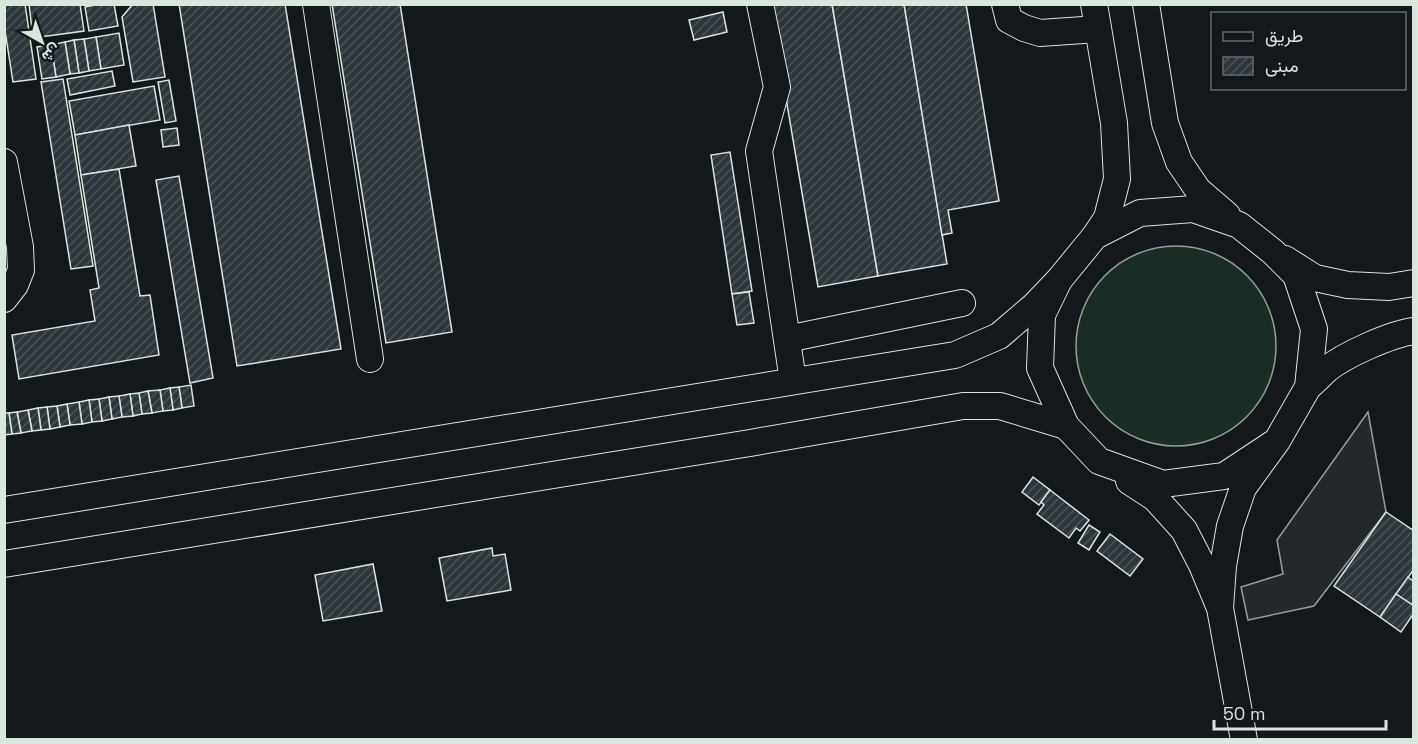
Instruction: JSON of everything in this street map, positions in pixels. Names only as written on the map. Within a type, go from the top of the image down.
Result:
[{"type":"street","points":[[316,4],[370,359]]},
{"type":"street","points":[[760,4],[777,87],[759,151],[793,381]]},
{"type":"street","points":[[1005,4],[1009,20],[1040,33],[1098,29]]},
{"type":"street","points":[[4,510],[955,355],[999,336],[1034,306],[1059,280],[1107,218],[1117,179],[1114,123],[1094,4]]},
{"type":"street","points":[[1146,4],[1165,123],[1179,162],[1198,190],[1273,252],[1296,275],[1314,329],[1308,387]]},
{"type":"street","points":[[4,162],[20,247],[21,270],[15,285],[4,299]]},
{"type":"street","points":[[1095,236],[1140,213],[1193,209],[1239,225]]},
{"type":"street","points":[[1273,252],[1315,278],[1358,286],[1389,287],[1413,283]]},
{"type":"street","points":[[1059,280],[1042,315],[1040,368],[1066,426],[1099,461],[1155,498],[1184,530],[1220,608],[1244,740]]},
{"type":"street","points":[[787,339],[962,303]]},
{"type":"street","points":[[1220,608],[1223,566],[1230,526],[1243,488],[1277,441],[1308,387],[1327,369],[1360,350],[1402,332],[1413,331]]},
{"type":"street","points":[[4,564],[963,406],[1000,406],[1066,426]]},
{"type":"street","points":[[1099,461],[1163,484],[1224,476],[1277,441]]},
{"type":"green space","points":[[1166,246],[1186,246],[1214,253],[1240,268],[1254,282],[1269,308],[1276,336],[1276,356],[1269,384],[1254,410],[1240,424],[1205,442],[1186,446],[1166,446],[1138,439],[1112,424],[1098,410],[1080,375],[1076,356],[1076,336],[1083,308],[1098,282],[1112,268],[1147,250]]},
{"type":"shaded area","points":[[1368,412],[1386,512],[1314,606],[1248,620],[1241,587],[1283,574],[1277,540]]},
{"type":"building","points":[[4,4],[25,4],[36,79],[13,82],[4,24]]},
{"type":"building","points":[[29,4],[80,4],[84,31],[33,38]]},
{"type":"building","points":[[114,4],[118,26],[89,31],[85,7]]},
{"type":"building","points":[[133,4],[153,4],[165,77],[133,82],[122,17]]},
{"type":"building","points":[[179,4],[285,4],[341,349],[237,366]]},
{"type":"building","points":[[332,4],[400,4],[452,332],[386,343]]},
{"type":"building","points":[[770,4],[832,4],[878,276],[818,287]]},
{"type":"building","points":[[832,4],[904,4],[947,264],[878,276]]},
{"type":"building","points":[[904,4],[966,4],[999,201],[948,210],[952,233],[942,235]]},
{"type":"building","points":[[723,12],[727,32],[694,40],[689,20]]},
{"type":"building","points":[[119,33],[124,65],[101,69],[96,37]]},
{"type":"building","points":[[96,37],[101,69],[89,71],[84,39]]},
{"type":"building","points":[[84,39],[89,71],[79,73],[74,40]]},
{"type":"building","points":[[74,40],[79,73],[70,74],[65,42]]},
{"type":"building","points":[[65,42],[70,74],[56,77],[51,45]]},
{"type":"building","points":[[51,45],[56,77],[42,79],[37,47]]},
{"type":"building","points":[[112,71],[115,86],[70,95],[67,79]]},
{"type":"building","points":[[63,79],[93,266],[71,269],[41,82]]},
{"type":"building","points":[[169,80],[176,121],[165,123],[158,82]]},
{"type":"building","points":[[154,86],[160,120],[75,135],[69,101]]},
{"type":"building","points":[[129,125],[136,166],[81,175],[75,135]]},
{"type":"building","points":[[177,128],[179,145],[163,147],[161,130]]},
{"type":"building","points":[[730,152],[752,291],[732,294],[711,155]]},
{"type":"building","points":[[119,169],[140,296],[150,295],[159,355],[19,379],[12,335],[95,321],[90,290],[99,288],[81,175]]},
{"type":"building","points":[[179,176],[213,378],[190,383],[156,180]]},
{"type":"building","points":[[749,292],[754,323],[737,325],[732,294]]},
{"type":"building","points":[[191,385],[194,406],[182,408],[179,387]]},
{"type":"building","points":[[179,387],[182,408],[173,410],[170,388]]},
{"type":"building","points":[[170,388],[173,410],[163,411],[160,390]]},
{"type":"building","points":[[160,390],[163,411],[152,413],[148,391]]},
{"type":"building","points":[[148,391],[152,413],[142,414],[139,393]]},
{"type":"building","points":[[139,393],[142,414],[133,416],[130,394]]},
{"type":"building","points":[[130,394],[133,416],[122,417],[119,396]]},
{"type":"building","points":[[119,396],[122,417],[112,419],[109,397]]},
{"type":"building","points":[[109,397],[112,419],[102,421],[99,399]]},
{"type":"building","points":[[99,399],[102,421],[92,422],[89,400]]},
{"type":"building","points":[[89,400],[92,422],[82,424],[79,402]]},
{"type":"building","points":[[79,402],[82,424],[70,425],[67,404]]},
{"type":"building","points":[[67,404],[70,425],[60,427],[57,406]]},
{"type":"building","points":[[57,406],[60,427],[50,429],[47,407]]},
{"type":"building","points":[[47,407],[50,429],[41,430],[38,408]]},
{"type":"building","points":[[38,408],[41,430],[32,431],[28,410]]},
{"type":"building","points":[[28,410],[32,431],[21,433],[17,412]]},
{"type":"building","points":[[17,412],[21,433],[12,434],[9,413]]},
{"type":"building","points":[[4,413],[9,413],[12,434],[4,435]]},
{"type":"building","points":[[1033,477],[1050,490],[1039,505],[1022,492]]},
{"type":"building","points":[[1050,490],[1089,520],[1080,531],[1076,528],[1069,538],[1037,514],[1044,505],[1041,502]]},
{"type":"building","points":[[1386,512],[1414,531],[1414,569],[1380,617],[1334,586]]},
{"type":"building","points":[[1089,525],[1100,532],[1089,550],[1078,543]]},
{"type":"building","points":[[1110,534],[1143,559],[1130,576],[1097,551]]},
{"type":"building","points":[[492,548],[493,556],[505,554],[511,590],[447,601],[439,558]]},
{"type":"building","points":[[373,564],[382,611],[323,621],[315,575]]},
{"type":"building","points":[[1408,577],[1414,582],[1414,606],[1396,594]]},
{"type":"building","points":[[1396,594],[1414,606],[1414,613],[1401,632],[1380,617]]}]
